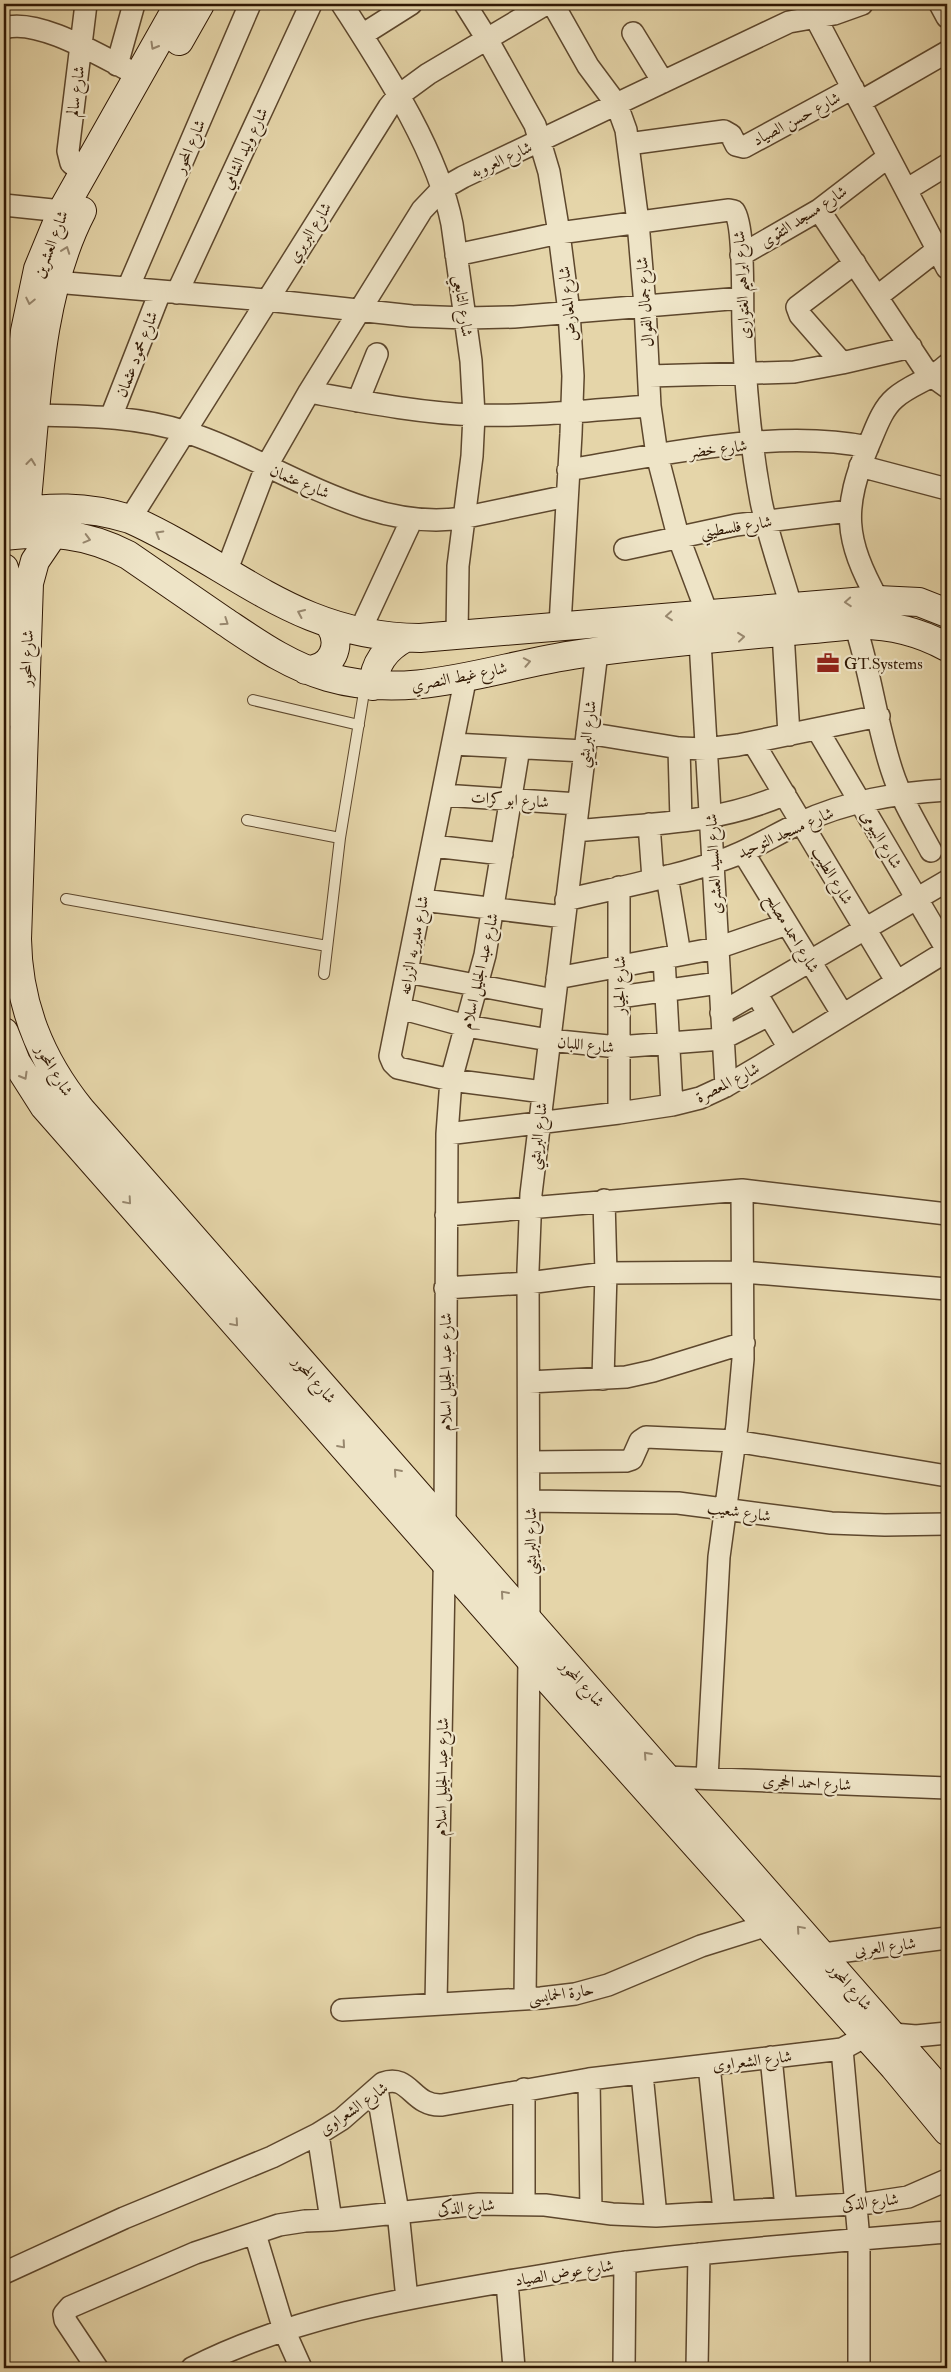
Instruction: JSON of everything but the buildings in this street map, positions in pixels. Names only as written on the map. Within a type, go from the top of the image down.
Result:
[{"type":"main road","name":"شارع العشرين","points":[[11,512],[30,300],[38,269],[62,211],[82,173],[127,70],[179,4]]},
{"type":"main road","name":"شارع العشرين","points":[[11,512],[36,415],[46,322],[55,282],[80,215],[200,4]]},
{"type":"main road","points":[[11,512],[81,508],[130,519],[291,609],[330,625],[359,633],[405,638],[878,600],[919,602],[947,613]]},
{"type":"main road","name":"شارع غيط النصري","points":[[4,536],[54,533],[92,540],[128,556],[275,655],[306,670],[328,677],[369,685],[411,686],[531,662],[597,652],[855,625],[872,624],[905,629],[947,647]]},
{"type":"main road","name":"شارع المحور","points":[[54,533],[34,561],[28,588],[17,939],[20,985],[32,1030],[53,1073],[81,1110],[530,1624],[670,1792],[768,1925],[891,2048],[947,2098]]},
{"type":"main road","name":"شارع المحور","points":[[4,568],[10,596],[4,713]]},
{"type":"main road","points":[[306,670],[318,669],[332,658],[336,641],[330,625]]},
{"type":"main road","points":[[369,685],[382,657],[392,646],[405,638]]},
{"type":"main road","name":"شارع المحور","points":[[4,1032],[16,1062],[44,1106],[529,1658],[670,1792],[823,1954],[891,2048],[947,2131]]},
{"type":"street","name":"شارع سالم","points":[[82,173],[71,163],[68,151],[86,4]]},
{"type":"street","points":[[4,28],[26,26],[42,30],[82,47],[127,70],[134,4]]},
{"type":"street","name":"شارع المحور","points":[[128,288],[250,4]]},
{"type":"street","name":"شارع وليد الشامي","points":[[168,292],[311,4]]},
{"type":"street","name":"شارع التابعي","points":[[342,4],[398,96],[424,145],[448,205],[466,318],[474,415],[472,456],[462,518],[458,566],[457,635]]},
{"type":"street","points":[[362,35],[411,4]]},
{"type":"street","name":"شارع المعارض","points":[[465,4],[527,109],[541,141],[549,172],[559,233],[569,312],[572,411],[560,625]]},
{"type":"street","name":"شارع البربري","points":[[130,519],[380,118],[398,96],[428,74],[546,4]]},
{"type":"street","name":"شارع جمال الفوال","points":[[553,4],[588,66],[617,105],[626,130],[638,222],[645,306],[650,406],[657,455],[678,536],[707,613]]},
{"type":"street","name":"شارع العروبه","points":[[226,572],[266,466],[309,392],[422,210],[442,189],[463,177],[811,11],[834,14],[862,4]]},
{"type":"street","points":[[940,4],[947,17]]},
{"type":"street","points":[[811,11],[942,259],[878,296]]},
{"type":"street","points":[[633,33],[663,82]]},
{"type":"street","points":[[857,95],[947,52]]},
{"type":"street","name":"شارع حسن الصياد","points":[[628,144],[724,131],[730,135],[736,145],[744,146],[857,95]]},
{"type":"street","name":"شارع مسجد التقوى","points":[[741,255],[819,210],[888,157]]},
{"type":"street","points":[[906,190],[947,165]]},
{"type":"street","points":[[4,205],[62,211]]},
{"type":"street","name":"شارع ابراهيم الغتوارى","points":[[456,255],[559,233],[729,210],[734,211],[738,221],[741,255],[745,374],[752,443],[765,520],[791,606]]},
{"type":"street","points":[[819,210],[911,347],[942,376],[895,398],[878,422],[864,457],[849,511],[850,533],[856,555],[878,600]]},
{"type":"street","points":[[842,364],[800,315],[797,307],[855,262]]},
{"type":"street","points":[[55,282],[266,300],[412,316],[466,318],[742,298]]},
{"type":"street","name":"شارع محمود عثمان","points":[[112,417],[168,292]]},
{"type":"street","points":[[649,376],[794,372],[842,364],[911,347]]},
{"type":"street","points":[[358,401],[377,354]]},
{"type":"street","points":[[309,392],[358,401],[474,415],[650,406]]},
{"type":"street","name":"شارع عثمان","points":[[36,415],[112,417],[148,422],[184,431],[222,445],[323,492],[391,515],[412,520],[446,521],[567,496]]},
{"type":"street","name":"شارع خضر","points":[[568,470],[657,455],[752,443],[819,440],[947,489]]},
{"type":"street","name":"شارع فلسطيني","points":[[625,549],[678,536],[765,520],[849,511]]},
{"type":"street","points":[[359,633],[412,520]]},
{"type":"street","points":[[855,625],[869,672],[886,752],[901,794],[931,851]]},
{"type":"street","points":[[783,632],[789,735]]},
{"type":"street","name":"شارع السيد العشرى","points":[[700,641],[726,1086]]},
{"type":"street","name":"شارع البريشي","points":[[530,1624],[528,1283],[530,1208],[542,1092],[597,652]]},
{"type":"street","name":"شارع مديريه الزراعه","points":[[466,676],[391,1052],[393,1063],[398,1068],[451,1080],[542,1092]]},
{"type":"street","points":[[453,744],[519,748],[586,742],[706,749],[753,742],[879,716]]},
{"type":"street","name":"شارع البيومى","points":[[817,729],[947,950]]},
{"type":"street","name":"شارع الطيب","points":[[753,742],[897,982]]},
{"type":"street","name":"شارع عبد الجليل اسلام","points":[[436,2004],[445,1562],[446,1215],[451,1080],[478,986],[493,908],[519,748]]},
{"type":"street","points":[[679,748],[681,821]]},
{"type":"street","name":"شارع مسجد التوحيد","points":[[565,908],[620,887],[660,878],[743,852],[801,822],[860,802],[901,794],[947,790]]},
{"type":"street","points":[[574,831],[710,817],[748,808],[785,794]]},
{"type":"street","name":"شارع ابو كرات","points":[[443,795],[578,804]]},
{"type":"street","points":[[649,824],[660,878],[672,957],[665,990],[672,1105]]},
{"type":"street","points":[[433,846],[502,854]]},
{"type":"street","name":"شارع احمد مصلح","points":[[743,852],[843,1015]]},
{"type":"street","points":[[721,1013],[947,881]]},
{"type":"street","name":"شارع الجيار","points":[[619,1113],[620,887]]},
{"type":"street","points":[[422,900],[493,908],[565,908]]},
{"type":"street","points":[[557,978],[718,948],[787,924]]},
{"type":"street","name":"شارع المعصرة","points":[[448,1134],[619,1113],[672,1105],[700,1098],[726,1086],[947,950]]},
{"type":"street","points":[[407,972],[554,1000]]},
{"type":"street","points":[[619,997],[719,983]]},
{"type":"street","points":[[755,993],[789,1048]]},
{"type":"street","name":"شارع اللبان","points":[[400,1008],[466,1026],[549,1040],[618,1048],[722,1038],[769,1015]]},
{"type":"street","points":[[446,1215],[604,1200],[742,1190],[947,1214]]},
{"type":"street","points":[[707,1778],[716,1597],[725,1508],[735,1441],[744,1343],[742,1190]]},
{"type":"street","points":[[603,1379],[606,1274],[604,1200]]},
{"type":"street","points":[[445,1288],[528,1283],[606,1274],[743,1272],[947,1289]]},
{"type":"street","points":[[529,1382],[603,1379],[653,1371],[744,1343]]},
{"type":"street","points":[[530,1462],[626,1461],[632,1459],[640,1441],[646,1437],[735,1441],[947,1476]]},
{"type":"street","name":"شارع شعيب","points":[[530,1501],[647,1502],[725,1508],[831,1523],[885,1525],[947,1524]]},
{"type":"street","points":[[525,1998],[529,1658]]},
{"type":"street","name":"شارع احمد الحجرى","points":[[670,1792],[707,1778],[947,1788]]},
{"type":"street","name":"حارة الحمايسى","points":[[342,2010],[564,1996],[608,1985],[701,1946],[768,1925]]},
{"type":"street","name":"شارع العربى","points":[[823,1954],[947,1938]]},
{"type":"street","points":[[891,2048],[916,2036],[947,2033]]},
{"type":"street","name":"شارع الشعراوى","points":[[4,2273],[124,2218],[259,2163],[318,2134],[352,2112],[377,2088],[389,2081],[401,2082],[419,2099],[436,2106],[589,2079],[842,2049],[891,2048]]},
{"type":"street","points":[[842,2049],[859,2240],[859,2368]]},
{"type":"street","points":[[771,2058],[786,2208]]},
{"type":"street","points":[[708,2065],[724,2212]]},
{"type":"street","points":[[642,2074],[656,2216]]},
{"type":"street","points":[[589,2079],[591,2211]]},
{"type":"street","points":[[377,2088],[398,2212],[407,2299]]},
{"type":"street","points":[[524,2089],[524,2203]]},
{"type":"street","points":[[318,2134],[330,2220]]},
{"type":"street","name":"شارع الذكى","points":[[97,2368],[65,2320],[66,2310],[174,2261],[279,2225],[305,2220],[330,2220],[463,2204],[524,2203],[656,2216],[856,2204],[883,2202],[908,2197],[947,2180]]},
{"type":"street","name":"شارع عوض الصياد","points":[[192,2368],[215,2363],[284,2330],[407,2299],[625,2262],[947,2232]]},
{"type":"street","points":[[255,2234],[284,2330],[302,2368]]},
{"type":"street","points":[[697,2368],[699,2254]]},
{"type":"street","points":[[624,2368],[625,2262]]},
{"type":"street","points":[[507,2282],[514,2368]]},
{"type":"lane","points":[[324,974],[340,838],[359,725],[369,685]]},
{"type":"lane","points":[[252,700],[359,725]]},
{"type":"lane","points":[[247,820],[340,838]]},
{"type":"lane","points":[[66,899],[328,946]]},
{"type":"place","name":"GT.Systems","points":[[828,663]]}]
